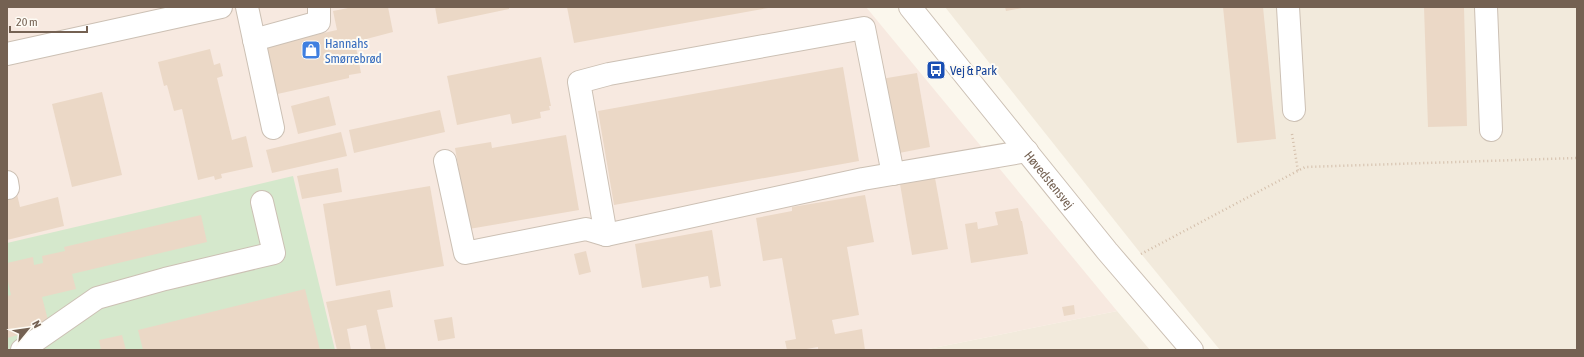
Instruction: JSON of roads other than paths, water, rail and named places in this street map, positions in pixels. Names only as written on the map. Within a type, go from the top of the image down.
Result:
[{"type":"street","points":[[7,54],[221,7]]},
{"type":"street","points":[[247,7],[273,128]]},
{"type":"street","points":[[254,40],[319,22],[319,7]]},
{"type":"street","name":"Høvedstensvej","points":[[910,7],[1119,265],[1192,350]]},
{"type":"street","points":[[1288,7],[1294,110]]},
{"type":"street","points":[[1486,7],[1491,130]]},
{"type":"street","points":[[606,235],[579,82],[609,74],[864,28],[893,174]]},
{"type":"street","points":[[445,162],[465,253],[586,228],[606,235],[863,179],[1027,151]]},
{"type":"street","points":[[22,350],[97,298],[165,279],[274,253],[262,202]]},
{"type":"place","name":"Hannahs Smørrebrød","points":[[311,50]]},
{"type":"place","name":"Vej & Park","points":[[936,70]]}]
